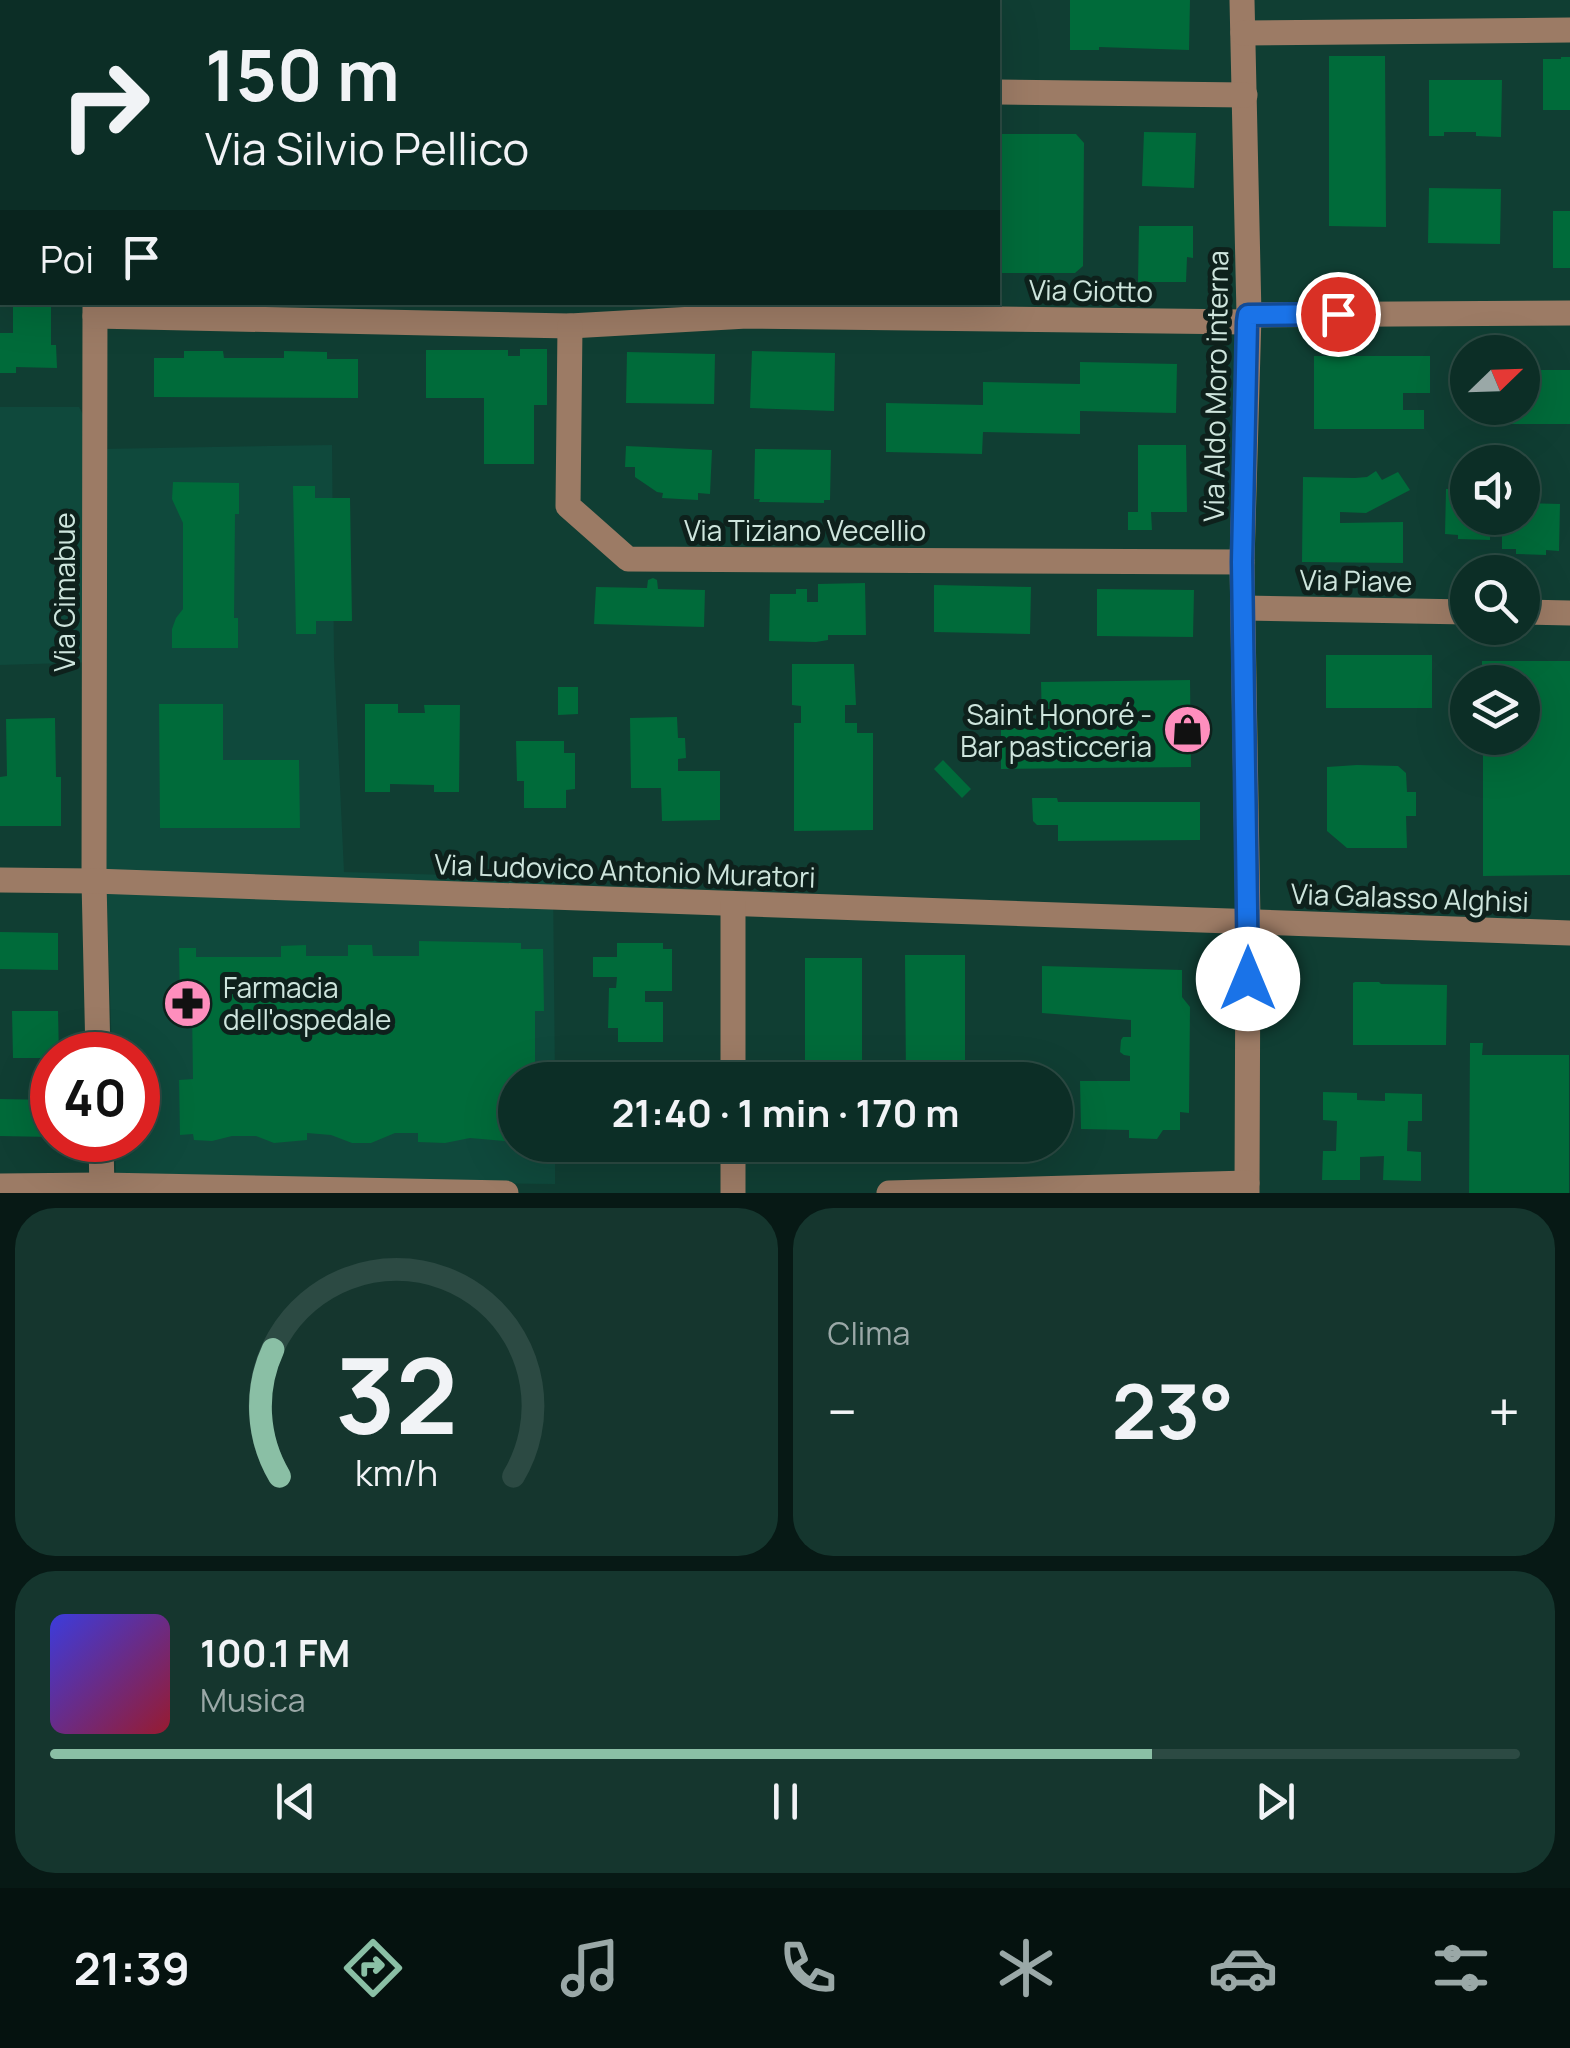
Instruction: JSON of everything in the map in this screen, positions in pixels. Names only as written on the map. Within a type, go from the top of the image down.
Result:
[{"type":"street","name":"Via Aldo Moro interna","points":[[1242,0],[1248,318],[1242,562],[1248,920],[1247,1188]]},
{"type":"street","points":[[1243,33],[1570,30]]},
{"type":"street","points":[[1000,92],[1245,95]]},
{"type":"street","name":"Via Giotto","points":[[95,309],[570,326],[747,309],[1248,318],[1570,313]]},
{"type":"street","name":"Via Cimabue","points":[[95,309],[97,1032]]},
{"type":"street","name":"Via Tiziano Vecellio","points":[[570,326],[568,506],[628,559],[1242,562]]},
{"type":"street","name":"Via Piave","points":[[1244,608],[1450,612]]},
{"type":"street","points":[[1540,612],[1570,613]]},
{"type":"street","name":"Via Ludovico Antonio Muratori","points":[[0,880],[1248,920]]},
{"type":"street","points":[[733,904],[733,1062]]},
{"type":"street","name":"Via Galasso Alghisi","points":[[1248,920],[1570,934]]},
{"type":"street","points":[[101,1162],[102,1189]]},
{"type":"street","points":[[733,1162],[734,1193]]},
{"type":"street","points":[[0,1186],[506,1193]]},
{"type":"street","points":[[889,1193],[1247,1188]]},
{"type":"shaded area","points":[[0,407],[79,407],[102,449],[332,445],[334,658],[344,872],[553,878],[555,1062],[498,1062],[498,1162],[555,1162],[555,1184],[116,1180],[116,1162],[160,1162],[160,1032],[111,1032],[99,662],[0,665]]},
{"type":"building","points":[[1070,0],[1190,0],[1189,50],[1070,50]]},
{"type":"building","points":[[1329,56],[1385,56],[1386,227],[1329,226]]},
{"type":"building","points":[[1570,57],[1570,110],[1543,110],[1543,59]]},
{"type":"building","points":[[1429,80],[1502,80],[1501,137],[1476,136],[1476,132],[1429,136]]},
{"type":"building","points":[[1144,132],[1196,133],[1194,188],[1142,186]]},
{"type":"building","points":[[1000,134],[1076,134],[1084,143],[1083,266],[1075,273],[1000,273]]},
{"type":"building","points":[[1429,188],[1501,189],[1500,244],[1428,243]]},
{"type":"building","points":[[1553,211],[1570,211],[1570,268],[1553,268]]},
{"type":"building","points":[[1139,226],[1193,226],[1193,258],[1187,257],[1186,282],[1138,282]]},
{"type":"building","points":[[13,305],[51,305],[51,345],[56,345],[57,368],[16,367],[16,373],[0,373],[0,333],[13,333]]},
{"type":"building","points":[[520,349],[547,349],[547,405],[534,405],[534,464],[484,464],[484,398],[426,398],[426,350],[508,350],[508,356],[520,356]]},
{"type":"building","points":[[184,351],[223,351],[224,358],[284,358],[284,351],[327,352],[327,359],[358,359],[358,398],[154,397],[154,358],[184,358]]},
{"type":"building","points":[[752,351],[835,353],[834,411],[750,408]]},
{"type":"building","points":[[627,352],[715,354],[714,404],[626,403]]},
{"type":"building","points":[[1314,356],[1430,356],[1430,393],[1403,393],[1403,410],[1424,410],[1424,429],[1314,429]]},
{"type":"building","points":[[1080,362],[1177,364],[1176,413],[1080,411],[1080,434],[983,432],[982,454],[886,452],[886,403],[983,405],[983,382],[1080,384]]},
{"type":"building","points":[[1540,370],[1570,370],[1570,424],[1540,424]]},
{"type":"building","points":[[1138,445],[1186,445],[1187,512],[1151,512],[1152,530],[1128,530],[1128,512],[1138,512]]},
{"type":"building","points":[[626,446],[712,450],[710,494],[698,493],[698,500],[662,498],[663,493],[635,477],[635,467],[625,467]]},
{"type":"building","points":[[755,449],[831,450],[830,500],[824,503],[754,499]]},
{"type":"building","points":[[1376,471],[1382,480],[1398,472],[1410,490],[1366,513],[1340,512],[1340,523],[1403,522],[1403,563],[1302,562],[1303,477],[1355,478]]},
{"type":"building","points":[[173,482],[239,483],[234,618],[238,618],[238,648],[172,648],[172,629],[183,609],[183,523],[172,499]]},
{"type":"building","points":[[293,486],[315,486],[315,498],[350,498],[352,621],[316,621],[316,634],[296,634]]},
{"type":"building","points":[[1446,489],[1450,489],[1450,534],[1445,534]]},
{"type":"building","points":[[1540,503],[1560,504],[1559,551],[1546,550],[1546,555],[1516,554],[1516,549],[1502,549],[1502,536],[1490,535],[1540,535]]},
{"type":"building","points":[[1458,535],[1490,535],[1490,540],[1458,539]]},
{"type":"building","points":[[653,578],[658,589],[705,590],[704,627],[594,624],[596,587],[647,588],[648,580]]},
{"type":"building","points":[[865,583],[866,635],[828,635],[828,640],[816,642],[769,641],[770,594],[796,594],[796,589],[807,589],[807,602],[818,602],[818,584]]},
{"type":"building","points":[[934,585],[1031,587],[1030,634],[934,632]]},
{"type":"building","points":[[1097,589],[1194,590],[1193,637],[1097,636]]},
{"type":"building","points":[[1326,655],[1432,655],[1432,708],[1326,708]]},
{"type":"building","points":[[1482,661],[1570,661],[1570,875],[1483,876],[1483,755],[1540,755],[1540,665],[1482,665]]},
{"type":"building","points":[[792,664],[854,664],[856,705],[845,705],[845,723],[857,723],[857,733],[873,733],[873,830],[794,831],[794,723],[801,723],[801,706],[792,705]]},
{"type":"building","points":[[1190,680],[1191,767],[1001,769],[1001,722],[1042,722],[1041,682]]},
{"type":"building","points":[[558,687],[578,687],[578,714],[558,715]]},
{"type":"building","points":[[159,704],[223,704],[223,760],[299,760],[300,828],[160,828]]},
{"type":"building","points":[[365,704],[398,704],[398,713],[425,713],[424,705],[460,705],[459,792],[434,792],[434,785],[390,784],[390,792],[365,792]]},
{"type":"building","points":[[677,717],[678,738],[685,738],[686,758],[678,759],[678,771],[720,771],[720,820],[662,821],[661,788],[631,788],[630,718]]},
{"type":"building","points":[[55,718],[61,826],[0,826],[0,777],[7,776],[6,719]]},
{"type":"building","points":[[516,741],[564,741],[564,753],[575,753],[575,789],[566,790],[566,808],[524,808],[524,781],[517,781]]},
{"type":"building","points":[[943,760],[971,789],[962,798],[934,769]]},
{"type":"building","points":[[1398,766],[1406,773],[1407,792],[1416,792],[1416,816],[1406,816],[1407,848],[1347,848],[1327,831],[1327,767]]},
{"type":"building","points":[[1032,798],[1057,798],[1058,802],[1200,802],[1200,840],[1058,841],[1058,825],[1037,825],[1033,821]]},
{"type":"building","points":[[0,932],[58,933],[58,970],[0,969]]},
{"type":"building","points":[[419,941],[521,943],[521,949],[543,949],[544,1011],[535,1011],[535,1062],[498,1062],[498,1140],[470,1138],[445,1143],[418,1142],[418,1133],[395,1133],[371,1143],[352,1143],[331,1135],[307,1133],[307,1140],[274,1143],[256,1136],[212,1141],[194,1140],[193,1134],[180,1135],[179,1080],[193,1079],[192,1008],[180,1008],[179,948],[196,948],[196,957],[281,957],[281,946],[306,945],[306,956],[348,956],[348,945],[372,945],[373,956],[419,956]]},
{"type":"building","points":[[617,943],[663,943],[663,949],[672,949],[672,991],[645,991],[645,1002],[663,1002],[663,1042],[618,1042],[618,1028],[608,1028],[609,988],[616,988],[617,977],[593,977],[593,957],[617,957]]},
{"type":"building","points":[[905,955],[965,955],[965,1062],[906,1062]]},
{"type":"building","points":[[805,958],[862,958],[862,1062],[805,1062]]},
{"type":"building","points":[[1042,966],[1182,970],[1182,997],[1190,1007],[1189,1113],[1180,1112],[1180,1130],[1163,1130],[1157,1139],[1129,1138],[1129,1130],[1081,1129],[1080,1081],[1130,1081],[1130,1056],[1120,1052],[1123,1037],[1131,1037],[1131,1020],[1042,1013]]},
{"type":"building","points":[[1355,982],[1447,985],[1446,1045],[1353,1045]]},
{"type":"building","points":[[12,1011],[58,1011],[58,1032],[30,1032],[30,1058],[13,1058]]},
{"type":"building","points":[[1470,1043],[1483,1043],[1482,1055],[1569,1055],[1569,1193],[1469,1193]]},
{"type":"building","points":[[1323,1092],[1357,1093],[1357,1100],[1385,1101],[1385,1093],[1422,1094],[1422,1121],[1408,1121],[1407,1151],[1421,1152],[1421,1181],[1383,1180],[1384,1156],[1360,1157],[1360,1180],[1322,1180],[1323,1151],[1336,1151],[1337,1121],[1323,1120]]},
{"type":"building","points":[[0,1099],[30,1100],[30,1137],[0,1136]]},
{"type":"place","name":"Saint Honoré - Bar pasticceria","points":[[1187,730]]},
{"type":"place","name":"Farmacia dell'ospedale","points":[[188,1003]]},
{"type":"route","points":[[1248,979],[1242,562],[1247,322],[1248,315],[1338,314]]}]
